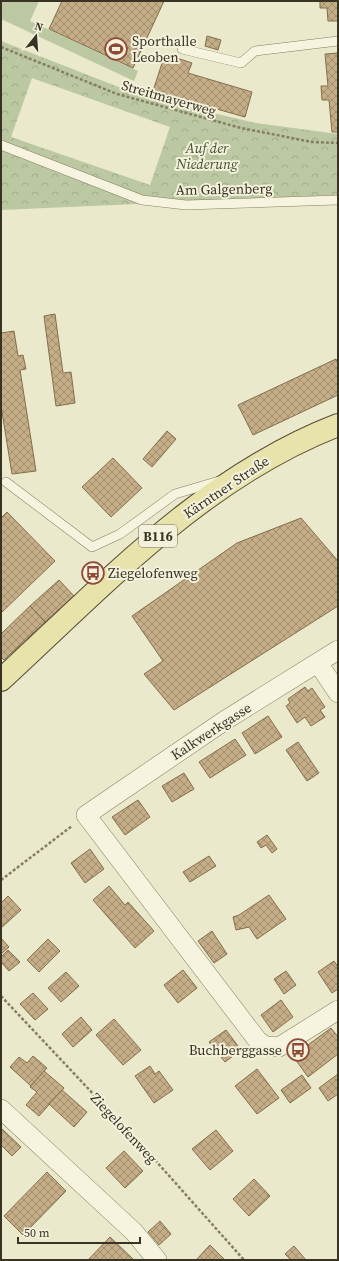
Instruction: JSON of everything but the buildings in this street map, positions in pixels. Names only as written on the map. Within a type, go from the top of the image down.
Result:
[{"type":"main road","name":"Kärntner Straße","points":[[1,680],[148,545],[182,516],[240,475],[294,443],[338,425]]},
{"type":"street","name":"Kalkwerkgasse","points":[[86,815],[224,722],[338,650]]},
{"type":"street","points":[[318,663],[338,693]]},
{"type":"street","points":[[86,815],[258,1041],[266,1046],[279,1047],[338,1010]]},
{"type":"street","points":[[1,1109],[134,1232],[157,1260]]},
{"type":"lane","points":[[182,49],[241,63],[255,51],[338,41]]},
{"type":"lane","name":"Am Galgenberg","points":[[1,145],[142,200],[186,205],[338,200]]},
{"type":"lane","points":[[6,482],[92,547],[120,534],[176,494],[240,475]]},
{"type":"path","name":"Streitmayerweg","points":[[1,47],[116,94],[241,128],[312,142],[338,143]]},
{"type":"path","points":[[1,880],[86,815]]},
{"type":"path","name":"Ziegelofenweg","points":[[2,997],[147,1151],[244,1260]]},
{"type":"green space","points":[[1,1],[39,1],[30,21],[138,71],[134,81],[1,19]]},
{"type":"green space","name":"Auf der Niederung","points":[[1,41],[144,97],[256,123],[338,134],[338,195],[1,210]],"holes":[[[32,78],[170,127],[150,185],[11,137]]]},
{"type":"place","name":"Sporthalle Leoben","points":[[116,49]]},
{"type":"place","name":"Ziegelofenweg","points":[[93,573]]},
{"type":"place","name":"Buchberggasse","points":[[298,1050]]}]
